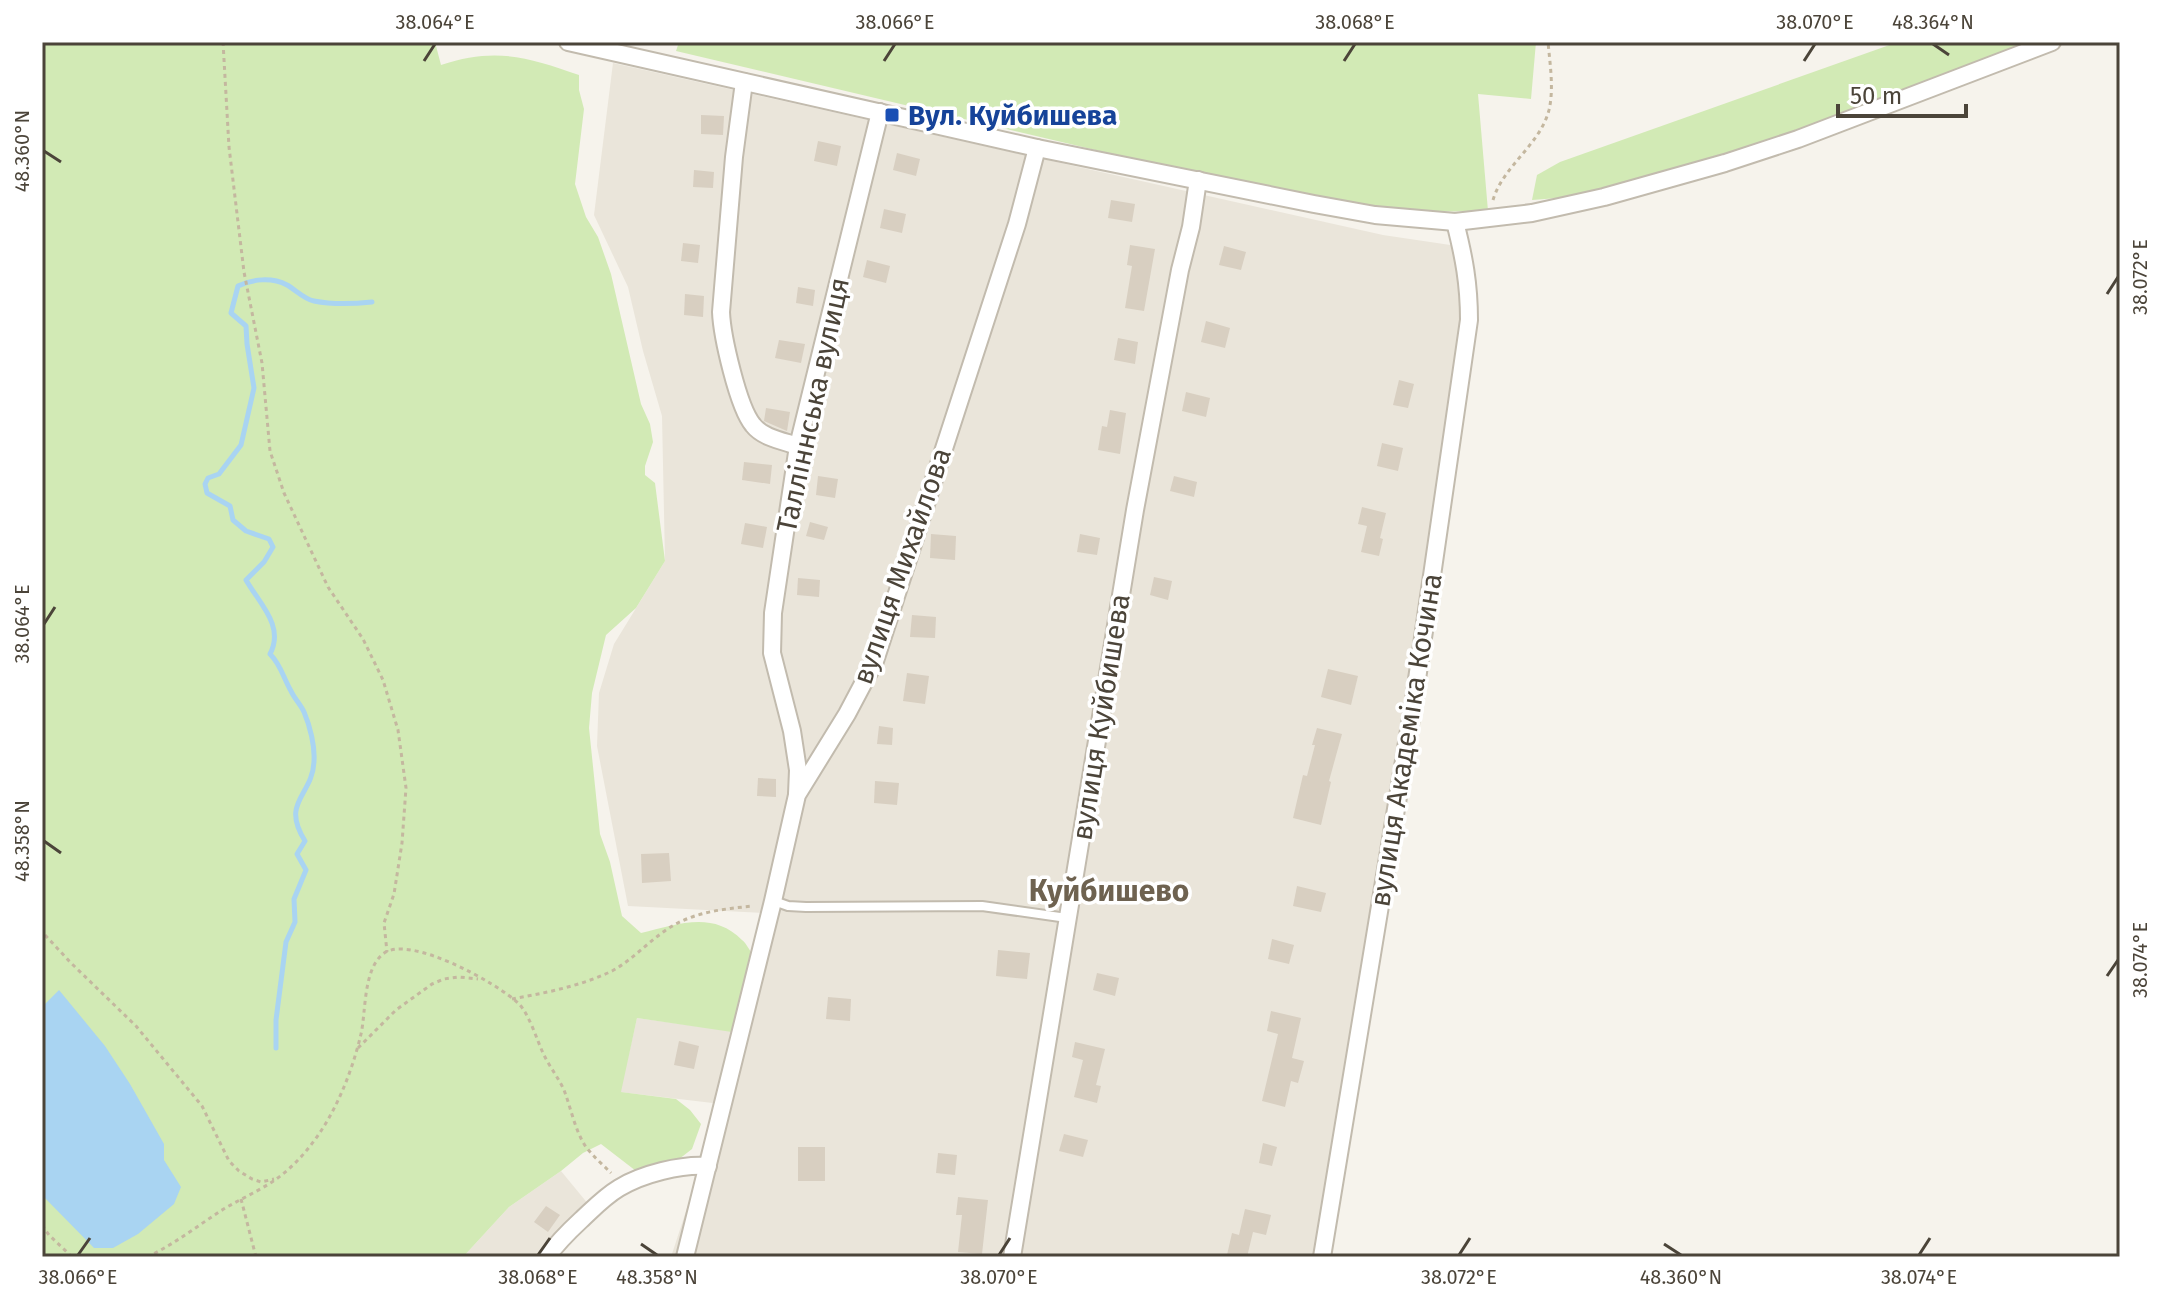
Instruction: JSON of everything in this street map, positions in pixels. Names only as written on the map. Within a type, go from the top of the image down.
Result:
[{"type":"street","points":[[568,42],[1037,148],[1344,210],[1455,222],[1532,213],[1604,197],[1725,163],[1798,139],[2052,42]]},
{"type":"street","points":[[744,82],[734,157],[721,331],[743,407],[753,426],[766,436],[798,446]]},
{"type":"street","name":"Талліннська вулиця","points":[[797,795],[798,770],[792,731],[772,653],[771,634],[798,446],[880,112]]},
{"type":"street","name":"вулиця Михайлова","points":[[685,1257],[797,795],[847,714],[875,661],[1017,224],[1037,148]]},
{"type":"street","name":"вулиця Куйбишева","points":[[1012,1257],[1135,510],[1198,180]]},
{"type":"street","name":"вулиця Академіка Кочина","points":[[1322,1257],[1414,700],[1469,320],[1467,270],[1455,222]]},
{"type":"street","points":[[547,1257],[556,1243],[603,1199],[628,1184],[683,1166],[708,1166]]},
{"type":"lane","points":[[773,902],[806,907],[982,906],[1067,918]]},
{"type":"path","points":[[223,42],[229,147],[244,272],[262,363],[270,451],[284,493],[322,574],[363,639],[383,680],[398,730],[406,788],[394,894],[384,923],[387,952]]},
{"type":"path","points":[[1490,219],[1494,195],[1537,134],[1549,111],[1551,74],[1548,42]]},
{"type":"path","points":[[512,999],[586,981],[614,970],[688,917],[773,902]]},
{"type":"path","points":[[45,935],[136,1026],[202,1106],[229,1161],[252,1179],[261,1182],[278,1178]]},
{"type":"path","points":[[147,1257],[278,1178],[310,1146],[343,1088],[361,1032],[370,975],[381,955],[393,949],[416,951],[445,960],[520,1005],[545,1059],[563,1088],[585,1146],[610,1173],[628,1184]]},
{"type":"path","points":[[355,1051],[396,1010],[432,984],[459,977],[481,979]]},
{"type":"path","points":[[241,1199],[256,1257]]},
{"type":"path","points":[[42,1225],[72,1257]]},
{"type":"shaded area","points":[[613,63],[1383,235],[1457,246],[1461,332],[1411,664],[1314,1257],[671,1257],[721,1104],[620,1092],[637,1018],[732,1031],[764,913],[628,906],[597,746],[599,693],[614,644],[665,561],[662,416],[628,287],[594,215]]},
{"type":"shaded area","points":[[561,1171],[589,1205],[538,1257],[463,1257],[509,1207]]},
{"type":"green space","points":[[42,42],[435,42],[441,65],[478,56],[511,56],[579,75],[584,109],[575,184],[611,274],[641,404],[650,424],[653,442],[645,475],[655,483],[665,561],[636,608],[606,635],[592,693],[589,728],[600,834],[610,862],[622,916],[641,933],[706,922],[731,931],[753,955],[732,1032],[637,1018],[621,1092],[676,1099],[701,1124],[692,1149],[674,1163],[636,1171],[601,1144],[583,1153],[509,1207],[463,1257],[42,1257]]},
{"type":"green space","points":[[679,42],[1536,42],[1531,99],[1478,94],[1488,211],[1402,212],[1197,174],[676,51]]},
{"type":"green space","points":[[1898,42],[2029,42],[1793,137],[1571,197],[1532,200],[1537,175],[1560,162]]},
{"type":"water","points":[[59,990],[105,1046],[130,1084],[164,1144],[164,1160],[181,1187],[174,1204],[138,1234],[113,1248],[94,1248],[42,1195],[42,1007]]},
{"type":"building","points":[[701,115],[724,116],[723,135],[701,134]]},
{"type":"building","points":[[818,141],[841,146],[837,166],[814,161]]},
{"type":"building","points":[[897,153],[920,159],[916,176],[893,170]]},
{"type":"building","points":[[694,170],[714,172],[713,188],[693,187]]},
{"type":"building","points":[[1111,200],[1135,204],[1132,222],[1108,218]]},
{"type":"building","points":[[884,209],[906,214],[902,233],[880,228]]},
{"type":"building","points":[[683,243],[700,245],[698,263],[681,261]]},
{"type":"building","points":[[1130,245],[1155,249],[1144,311],[1125,308],[1132,266],[1127,265]]},
{"type":"building","points":[[1224,246],[1246,252],[1241,270],[1219,265]]},
{"type":"building","points":[[867,260],[890,266],[886,283],[863,277]]},
{"type":"building","points":[[798,287],[815,290],[813,306],[796,303]]},
{"type":"building","points":[[685,294],[704,296],[703,317],[684,315]]},
{"type":"building","points":[[1206,321],[1230,328],[1225,348],[1201,342]]},
{"type":"building","points":[[1118,338],[1138,342],[1135,364],[1114,360]]},
{"type":"building","points":[[779,340],[805,344],[801,363],[775,358]]},
{"type":"building","points":[[1399,380],[1414,384],[1408,408],[1393,405]]},
{"type":"building","points":[[1186,392],[1210,398],[1206,417],[1182,411]]},
{"type":"building","points":[[766,408],[790,412],[787,431],[764,421]]},
{"type":"building","points":[[1110,410],[1126,413],[1120,454],[1098,450],[1102,426],[1107,427]]},
{"type":"building","points":[[1382,443],[1403,448],[1398,471],[1377,466]]},
{"type":"building","points":[[744,462],[772,465],[770,484],[742,480]]},
{"type":"building","points":[[818,476],[838,479],[835,498],[816,495]]},
{"type":"building","points":[[1174,476],[1197,482],[1194,497],[1170,491]]},
{"type":"building","points":[[1362,507],[1386,513],[1379,556],[1361,552],[1367,526],[1358,524]]},
{"type":"building","points":[[810,522],[828,527],[824,540],[806,536]]},
{"type":"building","points":[[745,523],[767,527],[763,548],[741,544]]},
{"type":"building","points":[[931,534],[956,536],[955,560],[930,558]]},
{"type":"building","points":[[1080,534],[1100,538],[1097,555],[1077,552]]},
{"type":"building","points":[[1154,577],[1172,581],[1168,600],[1150,595]]},
{"type":"building","points":[[798,578],[820,580],[819,597],[797,595]]},
{"type":"building","points":[[912,615],[936,617],[935,638],[910,637]]},
{"type":"building","points":[[1328,669],[1358,676],[1351,705],[1321,697]]},
{"type":"building","points":[[907,673],[929,676],[925,704],[903,701]]},
{"type":"building","points":[[879,726],[893,728],[892,745],[877,744]]},
{"type":"building","points":[[1317,728],[1342,734],[1321,825],[1293,818],[1303,775],[1307,776]]},
{"type":"building","points":[[758,778],[776,779],[776,797],[757,796]]},
{"type":"building","points":[[875,781],[899,783],[897,805],[874,803]]},
{"type":"building","points":[[669,853],[671,881],[642,883],[641,854]]},
{"type":"building","points":[[1297,886],[1326,893],[1321,912],[1293,906]]},
{"type":"building","points":[[1272,939],[1294,945],[1289,964],[1268,959]]},
{"type":"building","points":[[998,950],[1030,953],[1027,979],[996,976]]},
{"type":"building","points":[[1097,973],[1119,978],[1115,996],[1093,990]]},
{"type":"building","points":[[828,997],[851,999],[850,1021],[826,1019]]},
{"type":"building","points":[[1271,1011],[1301,1018],[1292,1058],[1304,1061],[1298,1083],[1291,1081],[1285,1107],[1262,1101],[1278,1034],[1267,1031]]},
{"type":"building","points":[[679,1041],[699,1046],[694,1069],[674,1065]]},
{"type":"building","points":[[1075,1042],[1105,1049],[1096,1085],[1101,1086],[1097,1103],[1074,1097],[1083,1060],[1072,1057]]},
{"type":"building","points":[[1064,1134],[1088,1140],[1083,1157],[1059,1151]]},
{"type":"building","points":[[1263,1143],[1277,1147],[1272,1166],[1259,1163]]},
{"type":"building","points":[[798,1147],[825,1147],[825,1181],[798,1181]]},
{"type":"building","points":[[938,1153],[957,1155],[955,1175],[936,1173]]},
{"type":"building","points":[[958,1197],[988,1200],[982,1254],[958,1252],[962,1215],[956,1215]]},
{"type":"building","points":[[546,1206],[560,1215],[548,1232],[534,1222]]},
{"type":"building","points":[[1245,1209],[1271,1215],[1266,1235],[1253,1232],[1247,1257],[1227,1255],[1232,1233],[1239,1235]]},
{"type":"waterway","points":[[276,1048],[276,1020],[286,942],[295,922],[294,899],[306,870],[297,854],[305,841],[298,828],[297,807],[312,773],[314,749],[304,712],[270,654],[274,644],[272,624],[246,580],[264,562],[273,547],[269,539],[246,531],[233,520],[230,506],[207,493],[205,484],[208,478],[219,474],[241,445],[254,388],[246,326],[231,313],[238,286],[256,280],[269,280],[281,282],[314,301],[343,304],[372,302]]},
{"type":"place","name":"Вул. Куйбишева","points":[[892,115]]},
{"type":"district","name":"Куйбишево","points":[[1109,891]]}]
